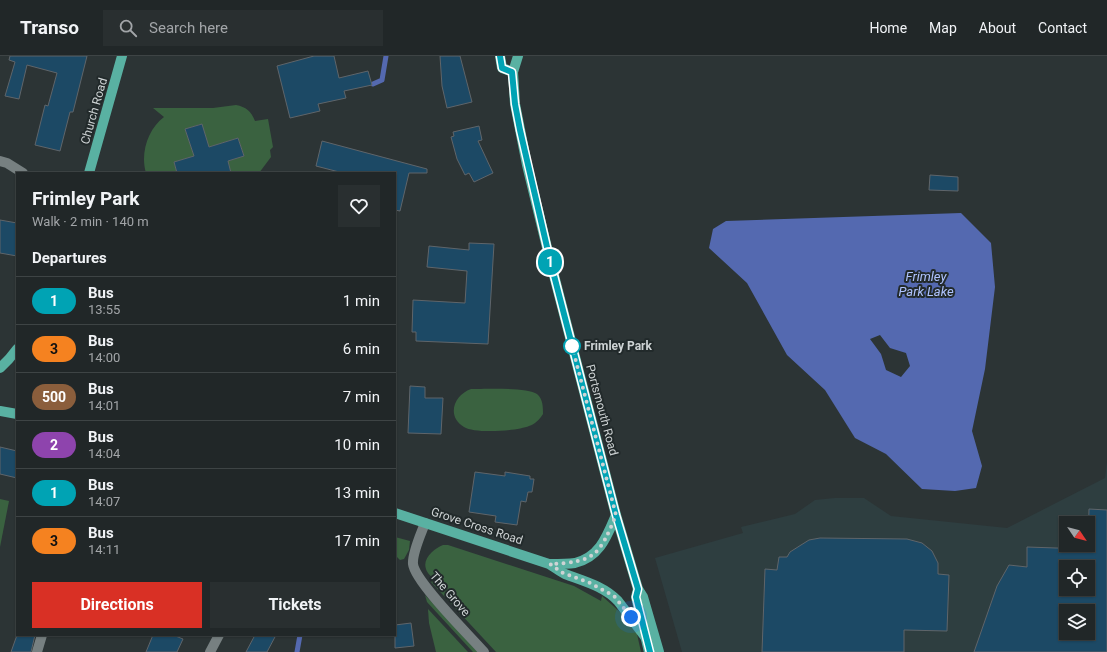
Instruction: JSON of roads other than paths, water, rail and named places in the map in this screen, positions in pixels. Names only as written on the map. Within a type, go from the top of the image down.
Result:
[{"type":"main road","name":"Church Road","points":[[89,172],[122,56]]},
{"type":"main road","points":[[500,56],[502,68],[512,72]]},
{"type":"main road","name":"Portsmouth Road","points":[[518,56],[512,72],[515,104],[527,165],[616,515],[638,589],[643,597],[659,652]]},
{"type":"main road","points":[[0,368],[10,359],[16,350]]},
{"type":"main road","points":[[0,411],[16,414]]},
{"type":"main road","name":"Grove Cross Road","points":[[396,513],[550,564],[563,573],[590,583],[614,596],[646,638]]},
{"type":"main road","name":"Grove Cross Road","points":[[550,564],[574,563],[584,560],[594,554],[607,535],[616,515]]},
{"type":"main road","name":"Portsmouth Road","points":[[638,589],[636,597],[650,652]]},
{"type":"street","points":[[0,161],[21,172]]},
{"type":"street","name":"The Grove","points":[[425,523],[413,563],[414,572],[484,652]]},
{"type":"street","points":[[37,652],[42,636]]},
{"type":"street","points":[[210,652],[218,636]]},
{"type":"water","name":"Frimley Park Lake","points":[[961,213],[991,243],[995,287],[985,369],[972,431],[982,466],[976,488],[955,491],[922,489],[886,454],[855,438],[825,390],[787,355],[747,283],[709,248],[713,229],[726,221]],"holes":[[[880,335],[890,348],[906,353],[910,366],[901,377],[886,370],[881,354],[870,339]]]},
{"type":"waterway","points":[[373,84],[382,80],[386,56]]},
{"type":"waterway","points":[[297,652],[300,636]]},
{"type":"place","name":"Frimley Park","points":[[572,346]]}]
